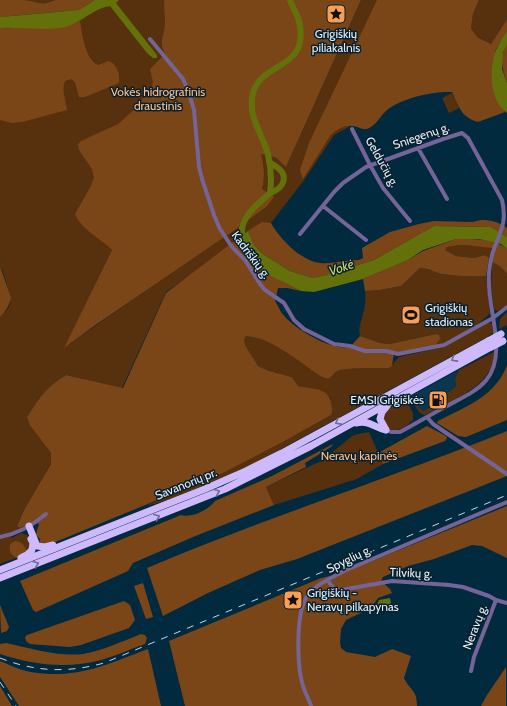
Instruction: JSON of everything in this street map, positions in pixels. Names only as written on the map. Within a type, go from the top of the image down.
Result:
[{"type":"highway","points":[[490,344],[504,336]]},
{"type":"highway","name":"Savanorių pr.","points":[[0,578],[181,507],[255,474],[394,400],[454,370],[490,344]]},
{"type":"highway","name":"Savanorių pr.","points":[[0,570],[205,489],[282,453],[372,404],[490,344]]},
{"type":"highway","points":[[386,430],[381,422],[380,416],[384,409],[394,400]]},
{"type":"highway","points":[[350,424],[368,422],[386,430]]},
{"type":"highway","points":[[28,527],[37,546],[45,548],[205,489]]},
{"type":"highway","points":[[0,566],[27,555],[32,550],[28,527]]},
{"type":"street","name":"Kadriškių g.","points":[[150,39],[183,80],[190,94],[194,110],[199,167],[220,229],[232,246],[245,260],[260,284],[265,290],[284,303],[297,324],[316,336],[334,344],[350,346],[365,351],[386,351],[398,354],[444,344],[493,318],[507,307]]},
{"type":"street","name":"Geldučių g.","points":[[352,129],[383,188],[410,221]]},
{"type":"street","name":"Sniegenų g.","points":[[300,234],[343,183],[370,165],[459,134],[464,134],[469,140],[502,200],[506,215],[504,228],[494,248],[489,273],[489,286],[497,357],[490,375],[480,387],[400,432],[391,432],[386,430]]},
{"type":"street","points":[[418,148],[447,199]]},
{"type":"street","points":[[323,206],[366,240]]},
{"type":"street","points":[[427,417],[433,424],[507,474]]},
{"type":"street","name":"Spyglių g.","points":[[311,706],[302,685],[298,652],[300,615],[307,596],[328,580],[355,566],[507,502]]},
{"type":"street","points":[[0,537],[11,535],[28,527],[46,514]]},
{"type":"street","name":"Tilvikų g.","points":[[328,580],[332,587],[336,590],[392,581],[455,585],[489,596],[496,600]]},
{"type":"street","name":"Neravų g.","points":[[471,671],[474,657],[496,600],[507,603]]},
{"type":"shaded area","points":[[95,0],[119,0],[116,3],[157,55],[157,58],[153,58],[147,53],[110,6],[104,7],[65,27],[49,29],[0,28],[0,17],[79,10]]},
{"type":"shaded area","points":[[507,31],[507,45],[503,52],[502,69],[507,83],[507,113],[501,108],[494,93],[492,84],[492,66],[496,50]]},
{"type":"shaded area","points":[[434,226],[491,227],[507,237],[507,249],[501,244],[479,239],[456,239],[423,250],[408,260],[363,279],[314,292],[301,291],[271,276],[256,264],[237,239],[248,231],[254,245],[263,254],[290,271],[313,278],[374,260]]},
{"type":"shaded area","points":[[459,370],[455,379],[456,386],[453,390],[446,394],[446,400],[429,409],[423,411],[420,410],[411,396]]},
{"type":"shaded area","points":[[390,598],[391,604],[382,608],[377,605],[379,600]]},
{"type":"green space","name":"Vokės hidrografinis draustinis","points":[[0,0],[8,24],[112,0],[286,0],[275,157],[286,167],[361,0],[394,0],[358,122],[334,135],[304,180],[271,223],[265,223],[166,292],[122,388],[66,375],[48,389],[36,404],[27,417],[51,453],[51,464],[24,510],[17,526],[20,528],[10,534],[12,538],[21,533],[27,535],[31,543],[28,552],[24,547],[12,555],[16,558],[0,564],[0,317],[8,308],[10,301],[5,279],[0,266]],"holes":[[[92,232],[175,270],[65,347],[112,250]]]},
{"type":"green space","points":[[0,0],[23,0],[46,3],[55,0],[95,0],[79,10],[0,17]]},
{"type":"green space","points":[[24,0],[55,0],[47,3],[40,3]]},
{"type":"green space","points":[[164,0],[361,0],[286,167],[275,157],[261,154],[264,172],[262,189],[274,197],[267,206],[64,348],[112,250],[86,229],[75,214],[91,186],[94,177],[92,169],[79,150],[78,144],[81,141],[118,124],[135,109],[152,86],[153,82],[150,69],[165,54],[162,45],[165,27]]},
{"type":"green space","points":[[377,0],[479,0],[473,14],[471,28],[477,37],[491,44],[507,19],[507,31],[496,49],[493,63],[500,105],[505,112],[478,122],[472,120],[461,111],[452,92],[418,96],[401,102],[387,110],[370,128],[363,129],[349,126],[340,128],[330,136],[303,179],[300,170],[309,143]]},
{"type":"green space","points":[[479,0],[507,0],[507,19],[491,44],[477,37],[471,28],[473,14]]},
{"type":"green space","points":[[80,21],[85,46],[90,58],[98,65],[109,61],[112,63],[118,70],[119,83],[85,97],[79,97],[75,82],[71,79],[65,81],[64,84],[67,110],[22,122],[12,123],[0,120],[0,28],[51,28],[66,26]]},
{"type":"green space","points":[[507,45],[507,83],[502,59],[504,49]]},
{"type":"green space","points":[[452,93],[459,108],[449,113],[442,98]]},
{"type":"green space","points":[[488,220],[501,224],[507,228],[507,237],[491,227],[434,226],[374,260],[313,278],[290,271],[263,254],[254,245],[248,231],[262,222],[271,223],[285,242],[299,254],[320,263],[332,263],[363,258],[362,248],[390,232],[434,221],[472,222]]},
{"type":"green space","points":[[237,239],[243,249],[264,271],[301,291],[278,288],[275,301],[286,318],[312,337],[323,342],[342,347],[350,347],[360,336],[380,343],[390,344],[436,334],[439,335],[440,339],[435,346],[394,353],[392,366],[389,368],[342,370],[337,371],[328,379],[322,377],[276,346],[266,341],[246,336],[244,340],[245,345],[258,366],[269,371],[292,377],[298,386],[322,391],[329,397],[331,402],[331,415],[223,473],[48,545],[39,544],[40,539],[36,535],[39,525],[36,521],[20,528],[17,526],[24,510],[51,464],[51,453],[30,425],[27,417],[48,389],[66,375],[123,388],[166,293]]},
{"type":"green space","points":[[456,239],[483,240],[502,245],[507,249],[507,274],[501,267],[492,262],[492,248],[464,245],[453,246],[447,247],[445,250],[456,256],[474,258],[485,255],[489,258],[486,276],[447,275],[420,268],[401,286],[365,291],[363,279],[408,260],[423,251]]},
{"type":"green space","points":[[453,245],[492,248],[489,258],[485,255],[474,258],[456,256],[445,250],[447,247]]},
{"type":"green space","points":[[492,262],[501,267],[507,274],[507,305],[497,311],[494,309],[491,285]]},
{"type":"green space","points":[[0,266],[11,298],[7,308],[0,317]]},
{"type":"green space","points":[[420,268],[447,275],[486,276],[490,313],[480,322],[464,332],[435,346],[436,334],[390,344],[380,343],[360,336],[359,333],[365,305],[365,291],[401,286]]},
{"type":"green space","points":[[507,312],[507,325],[499,329],[500,319]]},
{"type":"green space","points":[[489,322],[492,324],[493,333],[487,337],[259,461],[211,483],[168,500],[147,505],[223,473],[331,415],[332,406],[330,397],[298,386],[292,377],[269,371],[258,366],[245,345],[244,340],[246,336],[266,341],[276,346],[322,377],[328,379],[337,371],[342,370],[389,368],[399,357],[443,347]]},
{"type":"green space","points":[[494,352],[493,361],[489,371],[476,386],[458,398],[425,415],[418,411],[415,403],[417,403],[423,411],[446,400],[444,395],[456,386],[455,379],[459,370]]},
{"type":"green space","points":[[507,365],[507,420],[466,437],[458,436],[437,423],[438,421],[469,405],[487,393],[502,376]]},
{"type":"green space","points":[[405,399],[413,413],[413,420],[398,430],[386,427],[382,423],[386,410]]},
{"type":"green space","points":[[427,426],[446,436],[447,438],[445,441],[383,464],[378,453]]},
{"type":"green space","points":[[507,431],[507,476],[297,559],[260,570],[208,593],[163,616],[147,568],[236,532],[417,466]]},
{"type":"green space","name":"Neravų kapinės","points":[[369,432],[383,464],[357,479],[274,505],[266,487],[323,460],[352,436]]},
{"type":"green space","points":[[333,444],[331,447],[305,463],[306,467],[266,487],[274,505],[193,537],[133,563],[128,571],[36,612],[33,610],[20,581],[181,515],[186,516],[200,512],[215,501],[272,476]]},
{"type":"green space","points":[[507,506],[507,558],[482,546],[472,545],[434,559],[408,566],[383,577],[381,581],[390,589],[392,593],[378,598],[371,608],[346,620],[341,629],[341,648],[346,652],[375,657],[392,649],[411,656],[404,678],[416,696],[417,706],[185,706],[169,641],[321,578],[343,573]]},
{"type":"green space","points":[[15,541],[22,543],[28,552],[16,558],[10,552],[10,544]]},
{"type":"green space","points":[[143,583],[153,617],[146,619],[134,586]]},
{"type":"green space","points":[[124,601],[130,605],[135,620],[129,628],[81,645],[70,647],[30,644],[26,641],[25,637],[27,635]]},
{"type":"green space","points":[[0,605],[9,627],[7,631],[1,633]]},
{"type":"green space","points":[[141,634],[145,635],[147,638],[145,644],[107,658],[88,663],[63,665],[37,663],[0,654],[0,644],[6,643],[54,653],[73,655],[83,654],[105,648]]},
{"type":"green space","points":[[148,649],[161,706],[19,706],[0,677],[0,661],[16,668],[43,674],[74,673],[103,666]]},
{"type":"green space","points":[[506,667],[506,706],[481,706],[487,695]]},
{"type":"green space","points":[[0,686],[12,706],[0,706]]},
{"type":"waterway","name":"Vokė","points":[[270,193],[271,178],[269,159],[256,124],[252,109],[252,101],[253,93],[258,83],[297,51],[300,40],[300,26],[290,0]]},
{"type":"waterway","name":"Vokė","points":[[244,242],[242,235],[244,221],[253,209],[269,194],[277,190],[283,182],[284,176],[282,172],[269,162]]},
{"type":"railway","points":[[0,658],[13,663],[52,670],[65,670],[104,663],[507,495]]},
{"type":"railway","points":[[0,682],[16,706]]},
{"type":"place","name":"Grigiškių piliakalnis","points":[[336,14]]},
{"type":"place","name":"Grigiškių stadionas","points":[[411,315]]},
{"type":"place","name":"EMSI Grigiškės","points":[[438,400]]},
{"type":"place","name":"Grigiškių - Neravų pilkapynas","points":[[293,600]]}]
